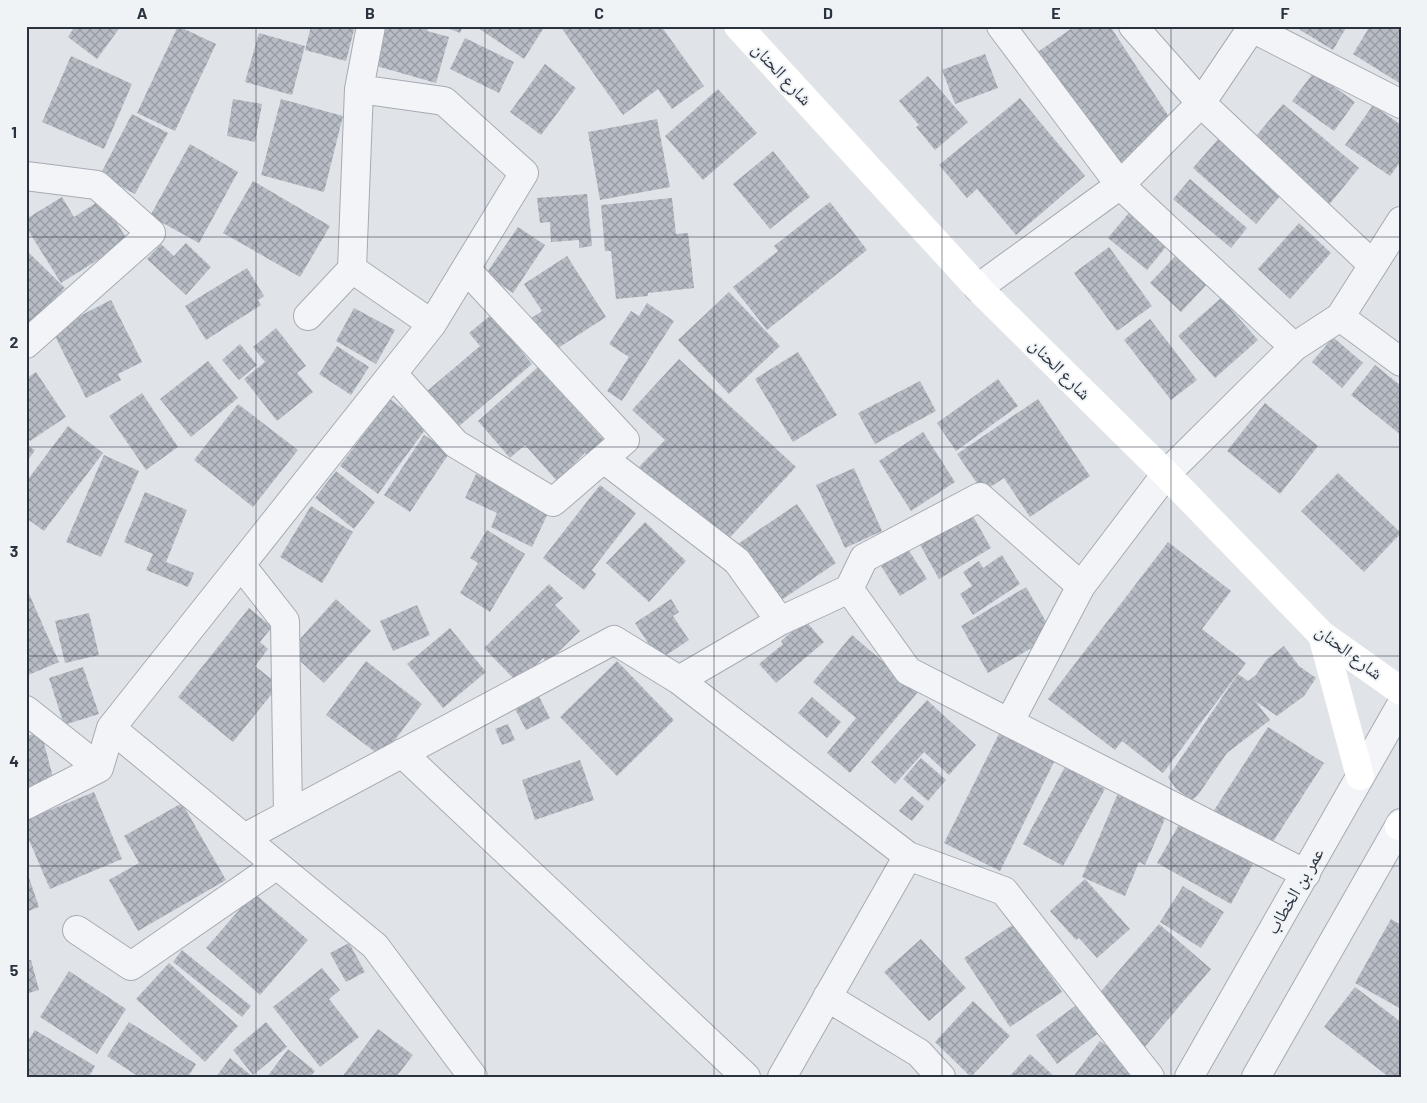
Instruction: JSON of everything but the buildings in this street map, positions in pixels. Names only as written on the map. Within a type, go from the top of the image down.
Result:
[{"type":"main road","name":"شارع الحنان","points":[[738,26],[978,288],[1166,474],[1322,635],[1401,691]]},
{"type":"main road","points":[[1322,635],[1360,776]]},
{"type":"street","points":[[308,316],[352,269],[359,89],[371,26]]},
{"type":"street","points":[[1001,26],[1120,186],[1294,347]]},
{"type":"street","points":[[1133,26],[1201,103],[1373,265]]},
{"type":"street","points":[[978,288],[1120,186],[1201,103],[1252,27],[1401,104]]},
{"type":"street","points":[[26,805],[100,768],[111,728],[432,324],[524,173],[444,101],[359,89]]},
{"type":"street","points":[[26,176],[97,185],[151,232],[26,344]]},
{"type":"street","points":[[1010,721],[1081,586],[1166,474],[1294,347],[1340,317],[1401,221]]},
{"type":"street","points":[[352,269],[432,324]]},
{"type":"street","points":[[393,374],[456,444],[553,502],[625,440],[466,269]]},
{"type":"street","points":[[1340,317],[1401,362]]},
{"type":"street","points":[[604,459],[738,562],[780,621]]},
{"type":"street","points":[[679,680],[780,621],[849,590],[864,558],[980,497],[1081,586]]},
{"type":"street","points":[[241,565],[285,621],[288,814]]},
{"type":"street","points":[[849,590],[908,671],[1010,721],[1306,874]]},
{"type":"street","points":[[244,838],[614,640],[679,680],[908,856],[1004,891],[1150,1077]]},
{"type":"street","name":"عمر بن الخطاب","points":[[1188,1077],[1306,874],[1401,705]]},
{"type":"street","points":[[26,710],[100,768]]},
{"type":"street","points":[[111,728],[375,946],[465,1073]]},
{"type":"street","points":[[402,753],[746,1077]]},
{"type":"street","points":[[1256,1077],[1400,825]]},
{"type":"street","points":[[782,1077],[908,856]]},
{"type":"street","points":[[77,930],[131,966],[277,865]]},
{"type":"street","points":[[827,997],[919,1053],[941,1077]]}]
